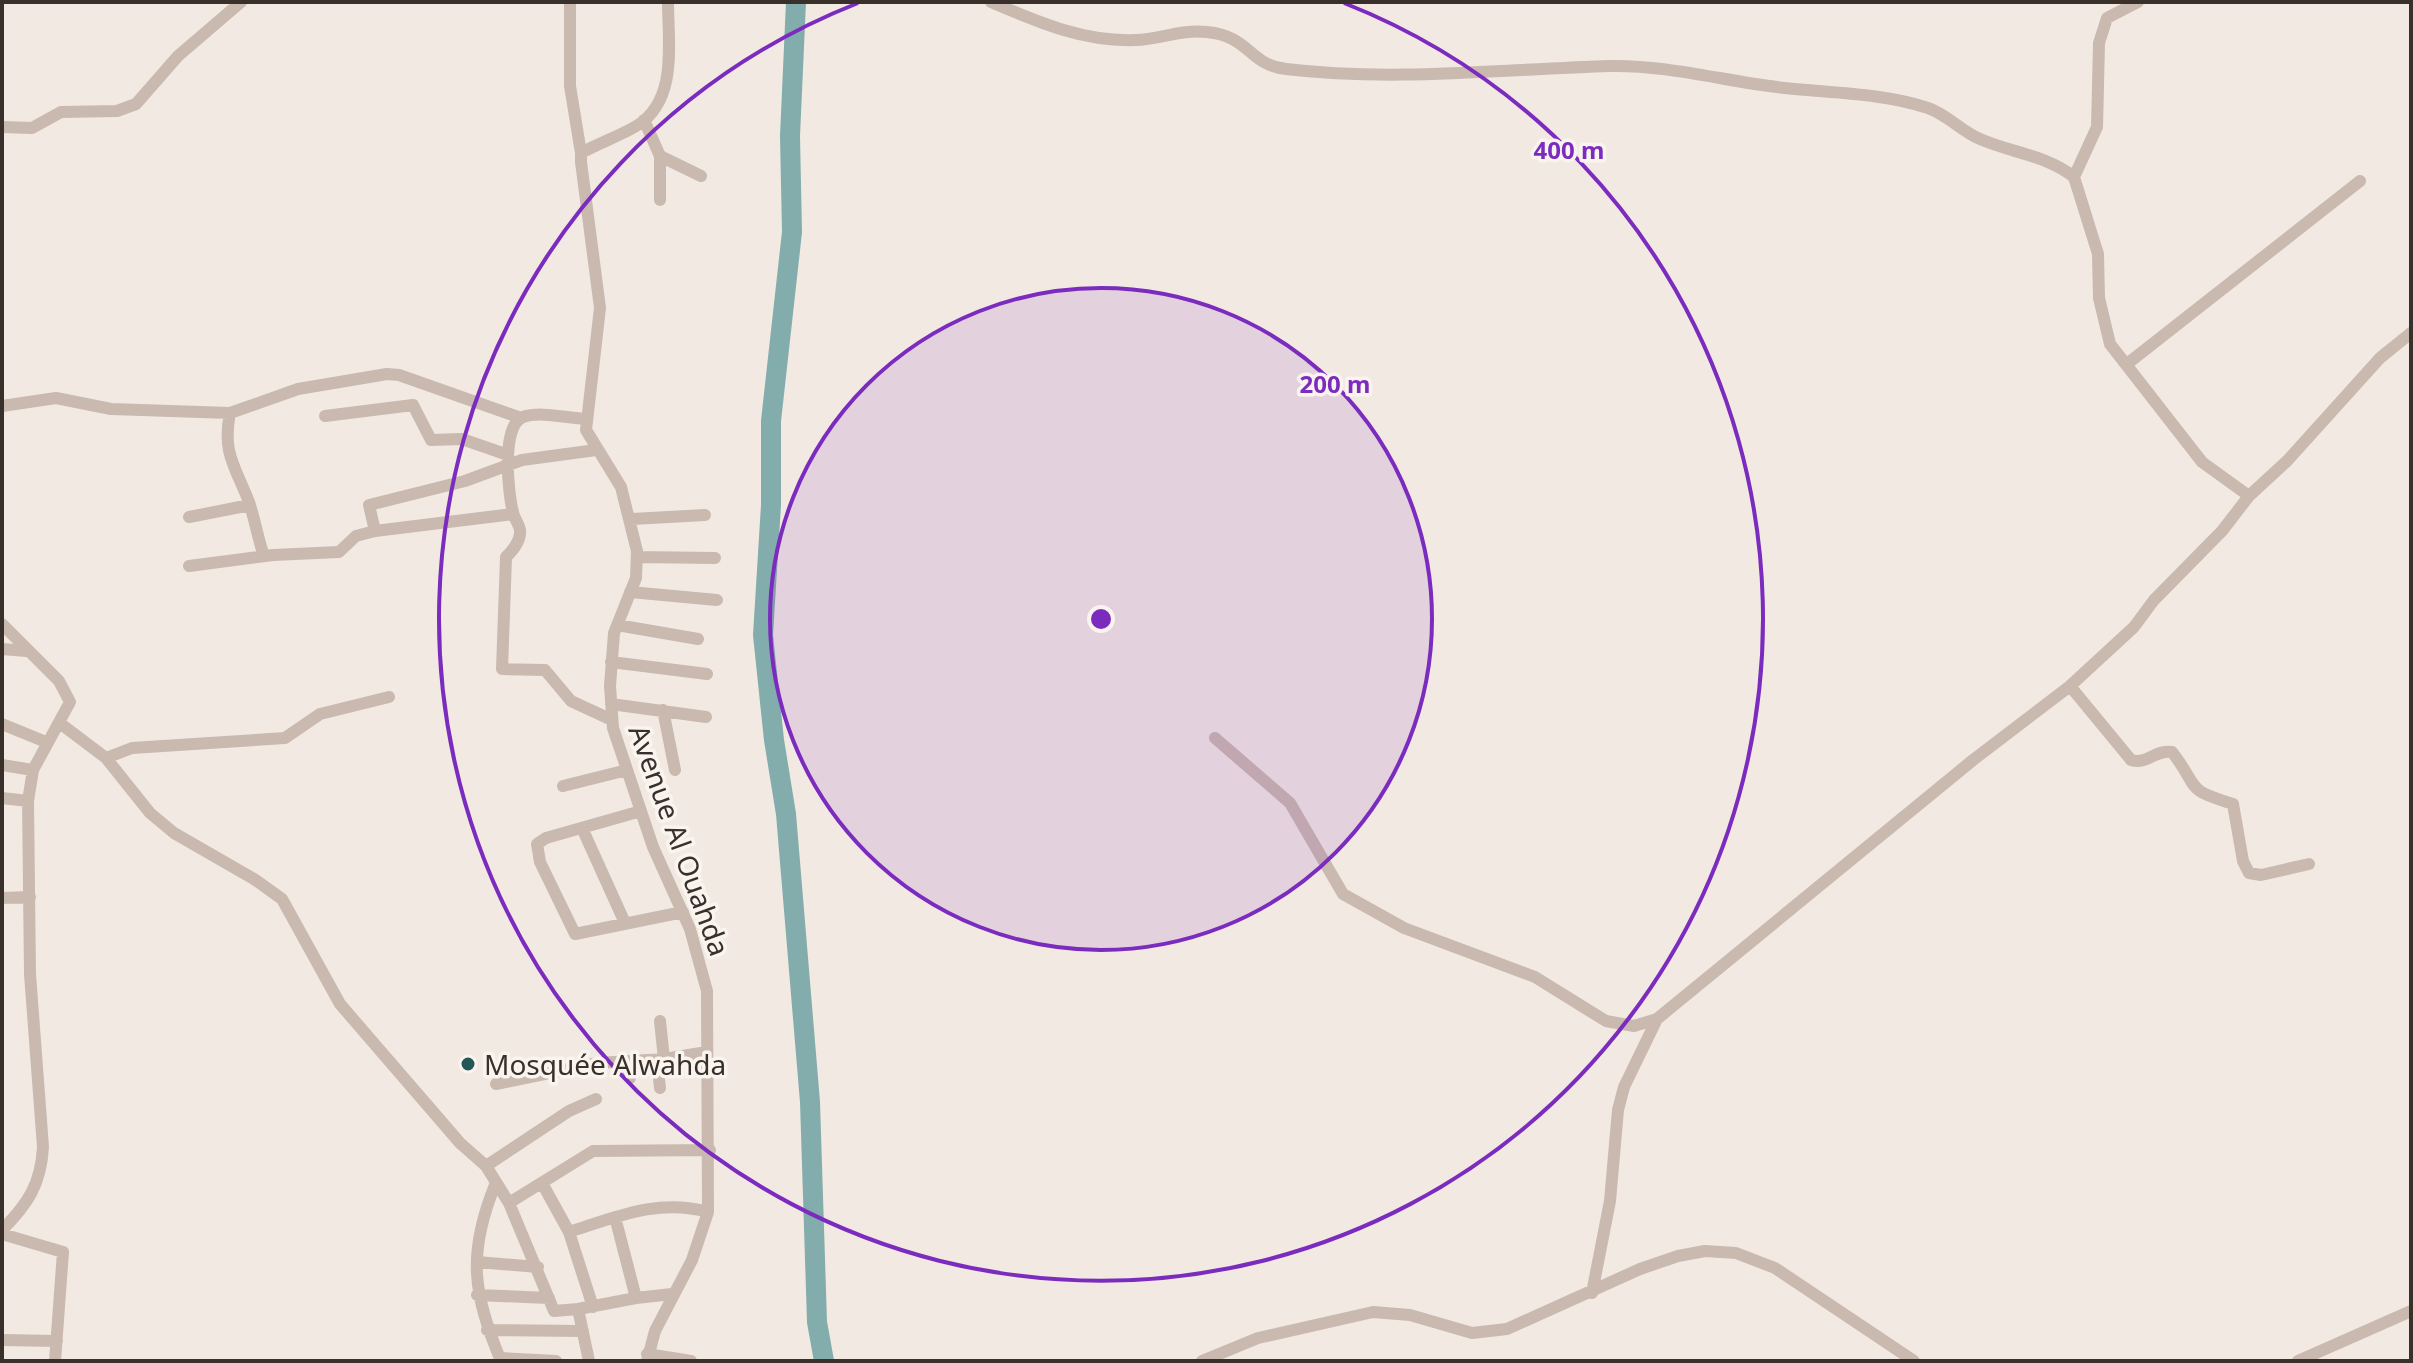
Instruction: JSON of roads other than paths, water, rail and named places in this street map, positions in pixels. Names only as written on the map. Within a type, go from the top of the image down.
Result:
[{"type":"street","points":[[2,127],[32,128],[61,112],[117,111],[136,104],[178,56],[241,2]]},
{"type":"street","name":"Avenue Al Ouahda","points":[[570,2],[573,37],[570,86],[600,308],[586,430],[621,487],[632,519],[637,557],[636,578],[617,625],[611,662],[612,720],[641,811],[683,912],[707,991],[708,1212],[692,1260],[672,1294],[647,1358]]},
{"type":"street","points":[[581,153],[652,113],[668,77],[668,2]]},
{"type":"street","points":[[991,2],[1076,34],[1134,40],[1173,33],[1226,34],[1241,41],[1260,61],[1285,69],[1396,75],[1637,67],[1749,84],[1903,101],[1942,114],[1979,139],[2046,159],[2074,177],[2098,254],[2103,325],[2110,344],[2202,462],[2249,496]]},
{"type":"street","points":[[2074,177],[2097,127],[2099,43],[2107,18],[2138,2]]},
{"type":"street","points":[[644,120],[660,156],[660,200]]},
{"type":"street","points":[[660,156],[701,176]]},
{"type":"street","points":[[2127,364],[2360,181]]},
{"type":"street","points":[[1215,738],[1290,803],[1343,894],[1404,928],[1468,949],[1498,965],[1535,977],[1606,1021],[1634,1026],[1657,1019],[1973,760],[2070,686],[2134,627],[2154,600],[2222,531],[2249,496],[2287,461],[2380,358],[2411,333]]},
{"type":"street","points":[[2,406],[56,398],[111,409],[230,413],[298,389],[387,374],[399,375],[521,418],[586,419]]},
{"type":"street","points":[[325,416],[413,405],[431,440],[462,439],[509,461]]},
{"type":"street","points":[[230,413],[225,435],[227,453],[250,505],[264,556]]},
{"type":"street","points":[[521,418],[516,422],[510,438],[513,514],[520,530],[516,547],[506,557],[502,669],[545,670],[571,701],[612,720]]},
{"type":"street","points":[[375,531],[369,505],[509,461],[596,450]]},
{"type":"street","points":[[189,517],[250,505]]},
{"type":"street","points":[[189,566],[264,556],[339,552],[356,536],[375,531],[513,514]]},
{"type":"street","points":[[632,519],[705,515]]},
{"type":"street","points":[[637,557],[715,558]]},
{"type":"street","points":[[630,592],[717,600]]},
{"type":"street","points":[[2,624],[67,693],[69,708],[46,742],[33,770],[28,801],[30,974],[41,1175],[34,1192],[2,1232],[63,1252],[55,1361]]},
{"type":"street","points":[[617,625],[698,639]]},
{"type":"street","points":[[2,649],[26,651]]},
{"type":"street","points":[[611,662],[707,674]]},
{"type":"street","points":[[2070,686],[2131,760],[2145,760],[2159,751],[2172,752],[2193,787],[2204,796],[2233,804],[2243,861],[2249,873],[2261,875],[2309,864]]},
{"type":"street","points":[[106,758],[132,748],[285,738],[320,714],[389,697]]},
{"type":"street","points":[[611,704],[706,717]]},
{"type":"street","points":[[663,710],[675,770]]},
{"type":"street","points":[[2,724],[46,742]]},
{"type":"street","points":[[61,724],[106,758],[150,813],[174,833],[282,899],[340,1004],[440,1120],[486,1166],[509,1203],[554,1311],[672,1294]]},
{"type":"street","points":[[2,765],[33,770]]},
{"type":"street","points":[[563,786],[627,770]]},
{"type":"street","points":[[2,798],[28,801]]},
{"type":"street","points":[[641,811],[537,844],[537,853],[571,932],[581,934],[683,912]]},
{"type":"street","points":[[582,828],[625,923]]},
{"type":"street","points":[[2,898],[30,897]]},
{"type":"street","points":[[1592,1293],[1610,1201],[1618,1110],[1624,1087],[1657,1019]]},
{"type":"street","points":[[660,1021],[660,1088]]},
{"type":"street","points":[[496,1084],[598,1063],[661,1060],[707,1052]]},
{"type":"street","points":[[627,1061],[630,1078]]},
{"type":"street","points":[[486,1166],[569,1111],[596,1099]]},
{"type":"street","points":[[509,1203],[593,1151],[710,1150]]},
{"type":"street","points":[[542,1183],[569,1232],[593,1307]]},
{"type":"street","points":[[495,1185],[482,1218],[477,1262],[477,1295],[487,1330],[500,1360],[556,1361]]},
{"type":"street","points":[[569,1232],[615,1217],[668,1206],[708,1212]]},
{"type":"street","points":[[615,1217],[636,1298]]},
{"type":"street","points":[[1202,1361],[1258,1338],[1373,1312],[1410,1315],[1472,1333],[1507,1329],[1640,1269],[1705,1251],[1736,1253],[1756,1259],[1802,1283],[1914,1361]]},
{"type":"street","points":[[477,1262],[538,1267]]},
{"type":"street","points":[[477,1295],[549,1298]]},
{"type":"street","points":[[578,1309],[589,1361]]},
{"type":"street","points":[[2298,1361],[2411,1311]]},
{"type":"street","points":[[487,1330],[583,1331]]},
{"type":"street","points":[[2,1340],[57,1341]]},
{"type":"street","points":[[647,1358],[691,1361]]},
{"type":"waterway","points":[[796,2],[790,136],[792,232],[771,421],[771,505],[763,635],[774,740],[786,814],[810,1102],[817,1322],[824,1361]]},
{"type":"place","name":"Mosquée Alwahda","points":[[468,1064]]}]
